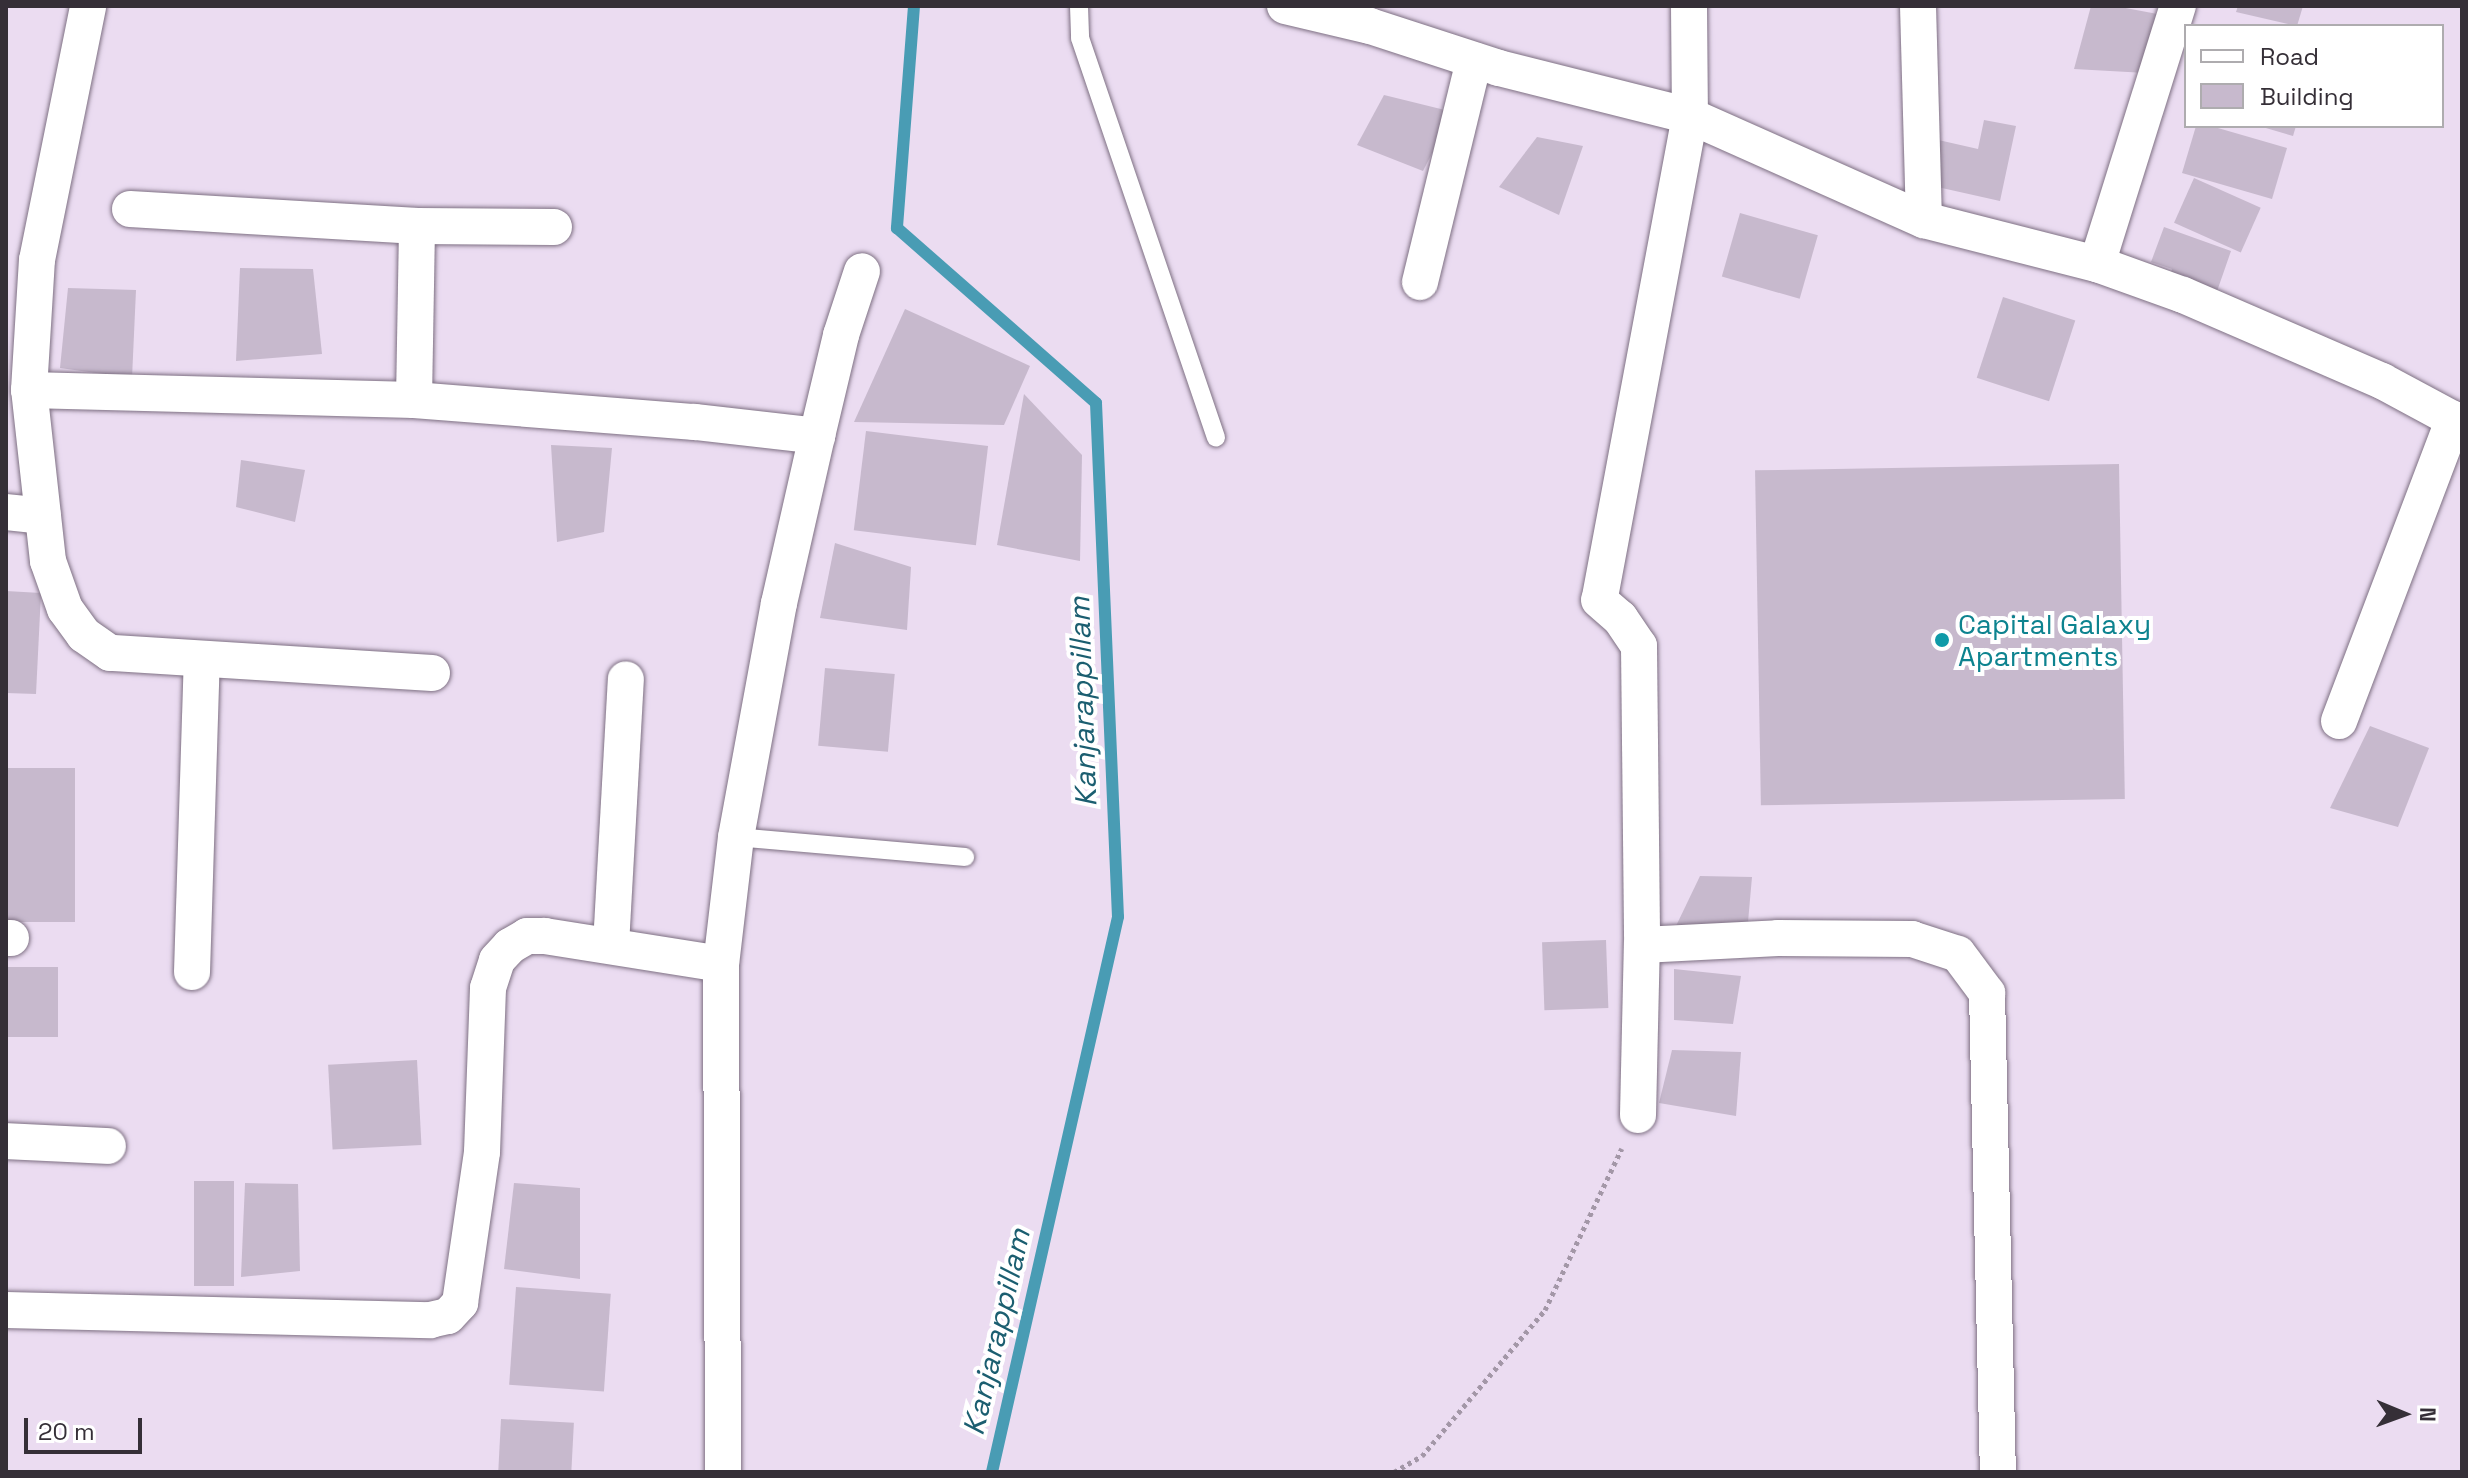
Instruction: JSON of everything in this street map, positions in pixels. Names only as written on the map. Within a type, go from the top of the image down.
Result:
[{"type":"street","points":[[88,6],[37,260],[29,390],[48,561],[65,609],[84,635],[110,653],[432,673]]},
{"type":"street","points":[[1285,6],[1371,16],[1474,60],[1690,116],[1924,220],[2097,264],[2183,295],[2368,375],[2458,422],[2339,721]]},
{"type":"street","points":[[1638,1115],[1642,945],[1639,646],[1620,618],[1599,600],[1690,116],[1689,6]]},
{"type":"street","points":[[1918,6],[1924,220]]},
{"type":"street","points":[[2097,264],[2178,6]]},
{"type":"street","points":[[1420,282],[1474,60]]},
{"type":"street","points":[[130,209],[417,226],[554,227]]},
{"type":"street","points":[[414,400],[417,226]]},
{"type":"street","points":[[723,1472],[721,964],[736,837],[779,603],[841,335],[862,271]]},
{"type":"street","points":[[29,390],[414,400],[695,422],[817,436]]},
{"type":"street","points":[[6,512],[43,516]]},
{"type":"street","points":[[192,972],[202,661]]},
{"type":"street","points":[[611,945],[626,679]]},
{"type":"street","points":[[6,1310],[430,1320],[448,1316],[460,1303],[482,1152],[488,988],[497,960],[510,946],[527,936],[611,945],[721,964]]},
{"type":"street","points":[[1642,945],[1778,938],[1912,939],[1958,954],[1987,993],[1998,1472]]},
{"type":"street","points":[[6,1141],[108,1146]]},
{"type":"lane","points":[[1079,6],[1080,38],[1216,438]]},
{"type":"lane","points":[[736,837],[965,857]]},
{"type":"path","points":[[1394,1472],[1422,1456],[1545,1310],[1638,1115]]},
{"type":"building","points":[[2091,6],[2115,6],[2168,16],[2146,73],[2074,69]]},
{"type":"building","points":[[2238,6],[2303,6],[2298,24],[2236,12]]},
{"type":"building","points":[[1384,95],[1453,112],[1423,171],[1357,145]]},
{"type":"building","points":[[1984,120],[2016,126],[2000,201],[1924,184],[1934,139],[1978,149]]},
{"type":"building","points":[[2195,128],[2218,128],[2287,148],[2272,199],[2182,173]]},
{"type":"building","points":[[2266,128],[2295,128],[2293,136]]},
{"type":"building","points":[[1537,137],[1583,146],[1559,215],[1499,187]]},
{"type":"building","points":[[2194,178],[2261,208],[2241,252],[2174,223]]},
{"type":"building","points":[[1740,213],[1818,235],[1800,299],[1722,276]]},
{"type":"building","points":[[2164,227],[2231,251],[2214,300],[2167,283],[2172,269],[2151,262]]},
{"type":"building","points":[[240,268],[313,269],[322,354],[236,361]]},
{"type":"building","points":[[68,288],[136,290],[132,378],[60,368]]},
{"type":"building","points":[[2003,297],[2075,320],[2049,401],[1977,378]]},
{"type":"building","points":[[905,309],[1030,366],[1004,425],[854,422]]},
{"type":"building","points":[[1024,394],[1082,455],[1080,561],[997,545]]},
{"type":"building","points":[[866,431],[988,446],[976,545],[854,530]]},
{"type":"building","points":[[551,445],[612,448],[604,532],[557,542]]},
{"type":"building","points":[[241,460],[305,470],[295,522],[236,507]]},
{"type":"building","name":"Capital Galaxy Apartments","points":[[2119,464],[2125,799],[1761,805],[1755,470]]},
{"type":"building","points":[[835,543],[911,567],[907,630],[820,618]]},
{"type":"building","points":[[6,591],[41,593],[36,694],[6,693]]},
{"type":"building","points":[[825,668],[895,674],[888,752],[818,746]]},
{"type":"building","points":[[2370,726],[2429,748],[2398,827],[2330,808]]},
{"type":"building","points":[[6,768],[75,768],[75,922],[6,922]]},
{"type":"building","points":[[1700,876],[1752,877],[1748,922],[1676,926]]},
{"type":"building","points":[[1606,940],[1608,1008],[1544,1010],[1542,942]]},
{"type":"building","points":[[6,967],[58,967],[58,1037],[6,1037]]},
{"type":"building","points":[[1674,969],[1741,976],[1733,1024],[1674,1020]]},
{"type":"building","points":[[1672,1050],[1741,1052],[1736,1116],[1659,1103]]},
{"type":"building","points":[[417,1060],[421,1145],[333,1150],[328,1065]]},
{"type":"building","points":[[194,1181],[234,1181],[234,1286],[194,1286]]},
{"type":"building","points":[[245,1183],[298,1184],[300,1271],[241,1277]]},
{"type":"building","points":[[514,1183],[580,1188],[580,1279],[504,1269]]},
{"type":"building","points":[[516,1287],[611,1294],[604,1391],[509,1385]]},
{"type":"building","points":[[501,1419],[574,1423],[571,1472],[498,1472]]},
{"type":"waterway","name":"Kanjarappillam","points":[[914,6],[897,228],[1096,403],[1118,917],[992,1472]]},
{"type":"place","name":"Capital Galaxy Apartments","points":[[1942,640]]}]
